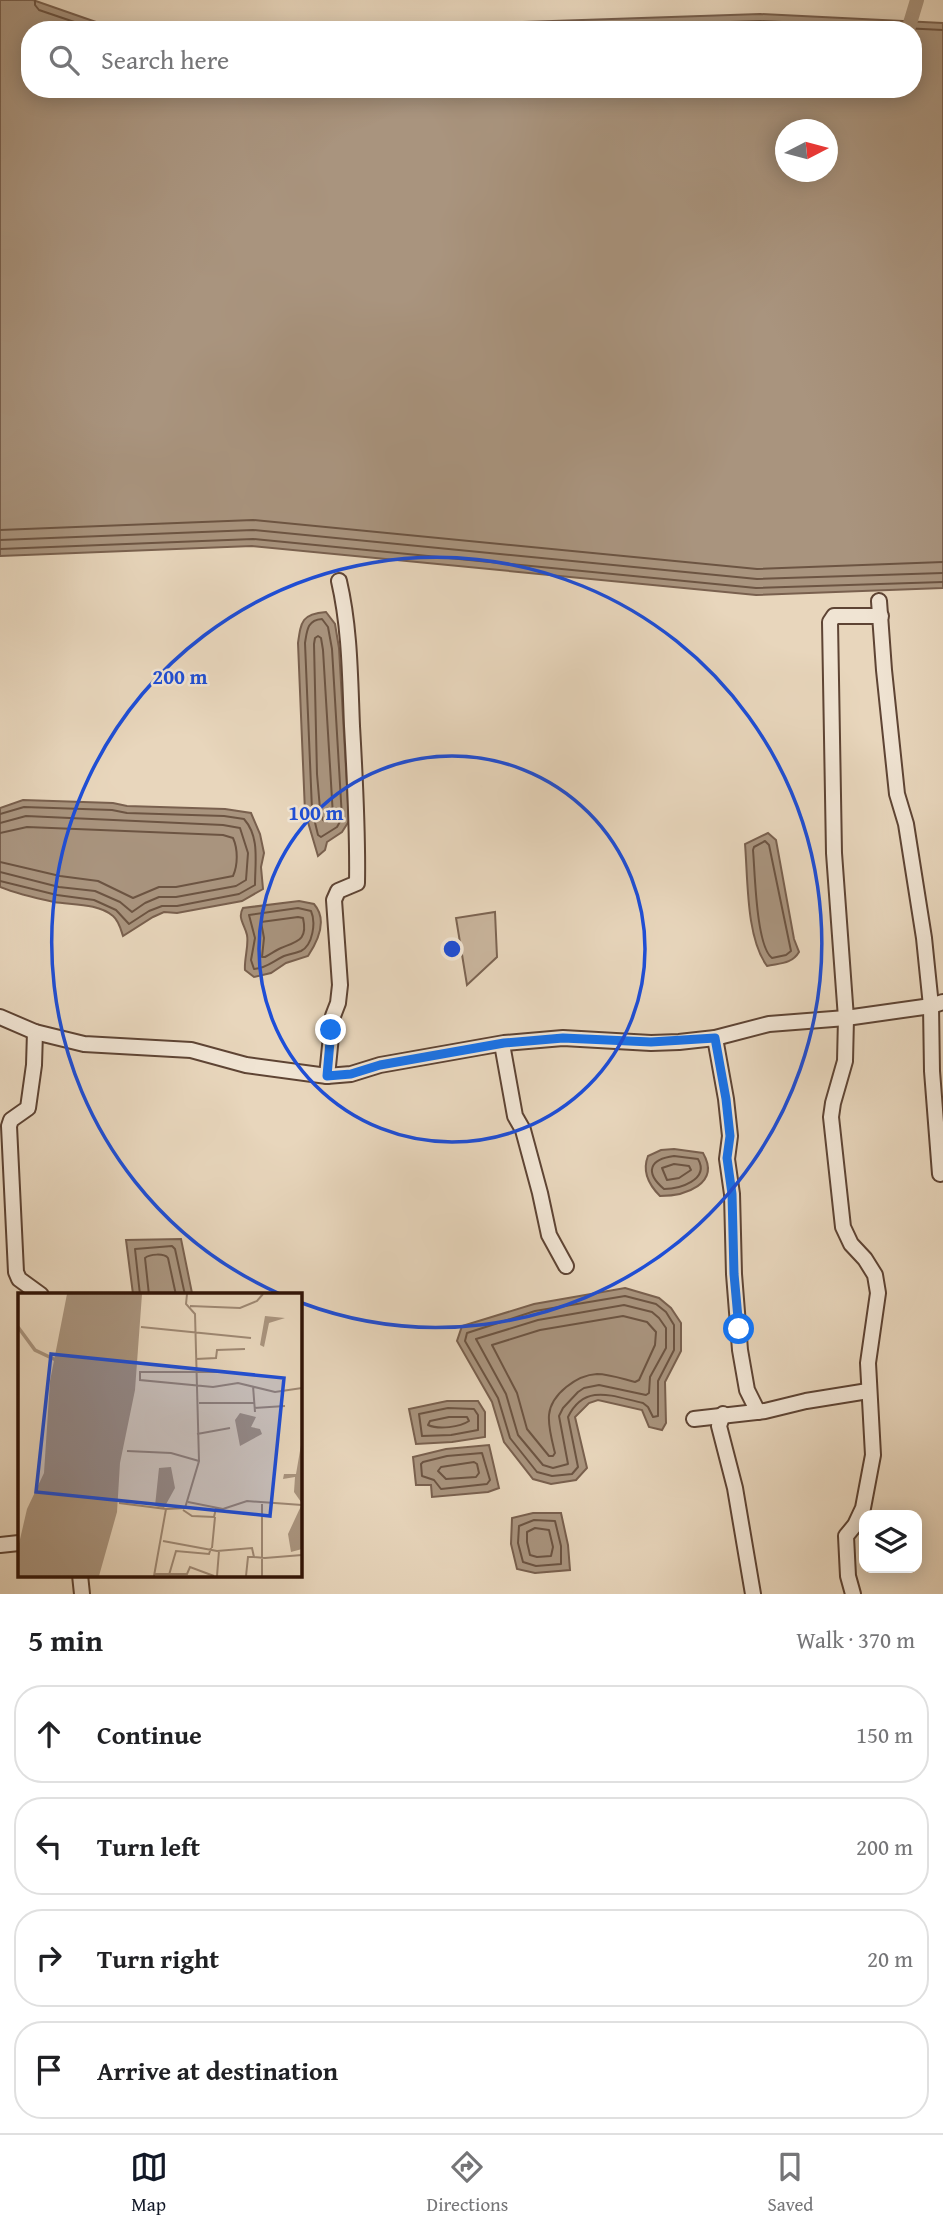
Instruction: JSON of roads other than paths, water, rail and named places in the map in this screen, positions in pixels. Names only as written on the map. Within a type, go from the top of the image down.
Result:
[{"type":"street","points":[[327,1076],[333,1017],[340,985],[334,900],[338,891],[357,883],[350,673],[346,616],[339,581]]},
{"type":"street","points":[[853,1594],[848,1576],[846,1536],[863,1508],[873,1455],[868,1363],[877,1305],[877,1284],[875,1275],[851,1244],[844,1227],[831,1117],[845,1060],[846,1018],[834,853],[830,622],[834,616],[880,609],[897,794],[906,824],[937,1004],[932,1071],[940,1174]]},
{"type":"street","points":[[0,1017],[36,1032],[84,1044],[191,1050],[246,1065],[327,1076],[351,1074],[380,1065],[502,1044],[563,1038],[651,1042],[715,1038],[769,1024],[846,1018],[937,1004]]},
{"type":"street","points":[[36,1032],[28,1108],[10,1119],[7,1228],[19,1279],[38,1293]]},
{"type":"street","points":[[715,1038],[730,1136],[727,1158],[732,1194],[740,1350],[747,1390],[758,1412]]},
{"type":"street","points":[[502,1044],[514,1116],[523,1130],[549,1235],[566,1266]]},
{"type":"street","points":[[694,1419],[758,1412],[868,1391]]},
{"type":"street","points":[[723,1414],[719,1426],[735,1488],[753,1594]]},
{"type":"street","points":[[0,1545],[18,1543]]},
{"type":"street","points":[[80,1576],[82,1594]]},
{"type":"water","points":[[0,0],[33,0],[93,21],[21,21],[21,98],[922,98],[922,22],[943,23],[943,588],[756,595],[252,546],[0,556]]},
{"type":"water","points":[[760,14],[902,21],[554,21]]},
{"type":"water","points":[[326,612],[335,624],[339,648],[349,821],[342,832],[327,842],[325,850],[318,856],[305,812],[298,643],[304,620]]},
{"type":"water","points":[[23,800],[225,809],[251,813],[264,853],[261,867],[263,889],[242,901],[177,913],[164,912],[123,936],[115,918],[100,909],[47,900],[0,887],[0,808]]},
{"type":"water","points":[[768,833],[776,840],[794,939],[799,952],[789,961],[767,966],[755,940],[752,924],[745,844]]},
{"type":"water","points":[[299,901],[314,904],[320,917],[320,930],[312,950],[308,956],[286,963],[271,973],[254,977],[245,970],[247,939],[241,918],[243,908]]},
{"type":"water","points":[[661,1150],[703,1153],[707,1173],[698,1186],[689,1191],[660,1196],[648,1177],[646,1162],[648,1156]]},
{"type":"water","points":[[181,1239],[192,1293],[133,1293],[126,1240]]},
{"type":"water","points":[[625,1288],[659,1298],[671,1308],[681,1323],[681,1351],[665,1382],[666,1423],[662,1430],[649,1427],[642,1410],[598,1400],[589,1403],[575,1417],[587,1468],[576,1480],[551,1484],[533,1479],[504,1442],[492,1402],[457,1341],[462,1326],[534,1304]]},
{"type":"water","points":[[447,1401],[478,1401],[485,1412],[485,1437],[416,1444],[409,1409]]},
{"type":"water","points":[[489,1445],[499,1488],[488,1492],[432,1497],[431,1485],[416,1485],[413,1457],[446,1449]]},
{"type":"water","points":[[533,1513],[561,1513],[570,1570],[535,1573],[517,1569],[511,1544],[512,1518]]},
{"type":"waterway","points":[[911,21],[917,0]]}]
